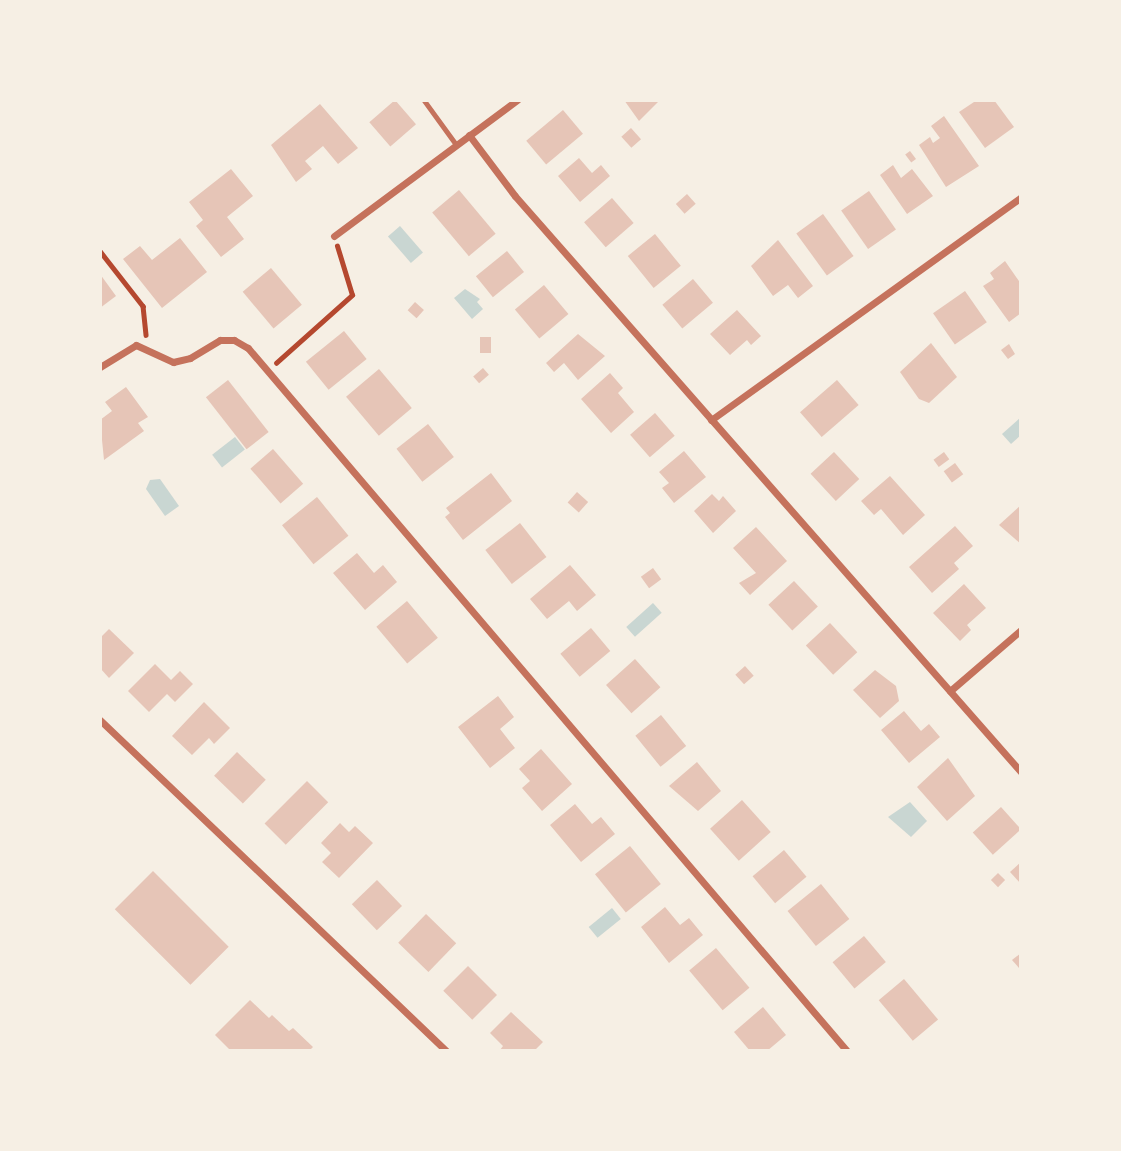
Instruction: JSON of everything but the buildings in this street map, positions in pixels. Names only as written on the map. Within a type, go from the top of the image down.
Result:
[{"type":"street","points":[[334,236],[517,100]]},
{"type":"street","points":[[469,135],[515,195],[1021,772]]},
{"type":"street","points":[[711,420],[1021,197]]},
{"type":"street","points":[[100,367],[136,345],[147,347],[173,362],[190,358],[213,343],[234,340],[248,348],[848,1051]]},
{"type":"street","points":[[950,691],[1021,630]]},
{"type":"street","points":[[100,720],[446,1051]]},
{"type":"lane","points":[[424,100],[456,144]]},
{"type":"path","points":[[267,372],[352,295],[334,236]]},
{"type":"path","points":[[100,251],[144,306],[147,347]]},
{"type":"shaded area","points":[[400,226],[423,252],[411,263],[388,236]]},
{"type":"shaded area","points":[[465,289],[480,299],[477,302],[483,309],[472,319],[454,298]]},
{"type":"shaded area","points":[[1021,417],[1021,435],[1011,444],[1002,434]]},
{"type":"shaded area","points":[[235,437],[245,450],[222,467],[212,455]]},
{"type":"shaded area","points":[[160,479],[179,506],[165,516],[146,489],[150,480]]},
{"type":"shaded area","points":[[653,603],[662,613],[635,637],[626,627]]},
{"type":"shaded area","points":[[910,802],[927,821],[911,837],[888,817]]},
{"type":"shaded area","points":[[612,908],[621,919],[597,938],[589,927]]}]
